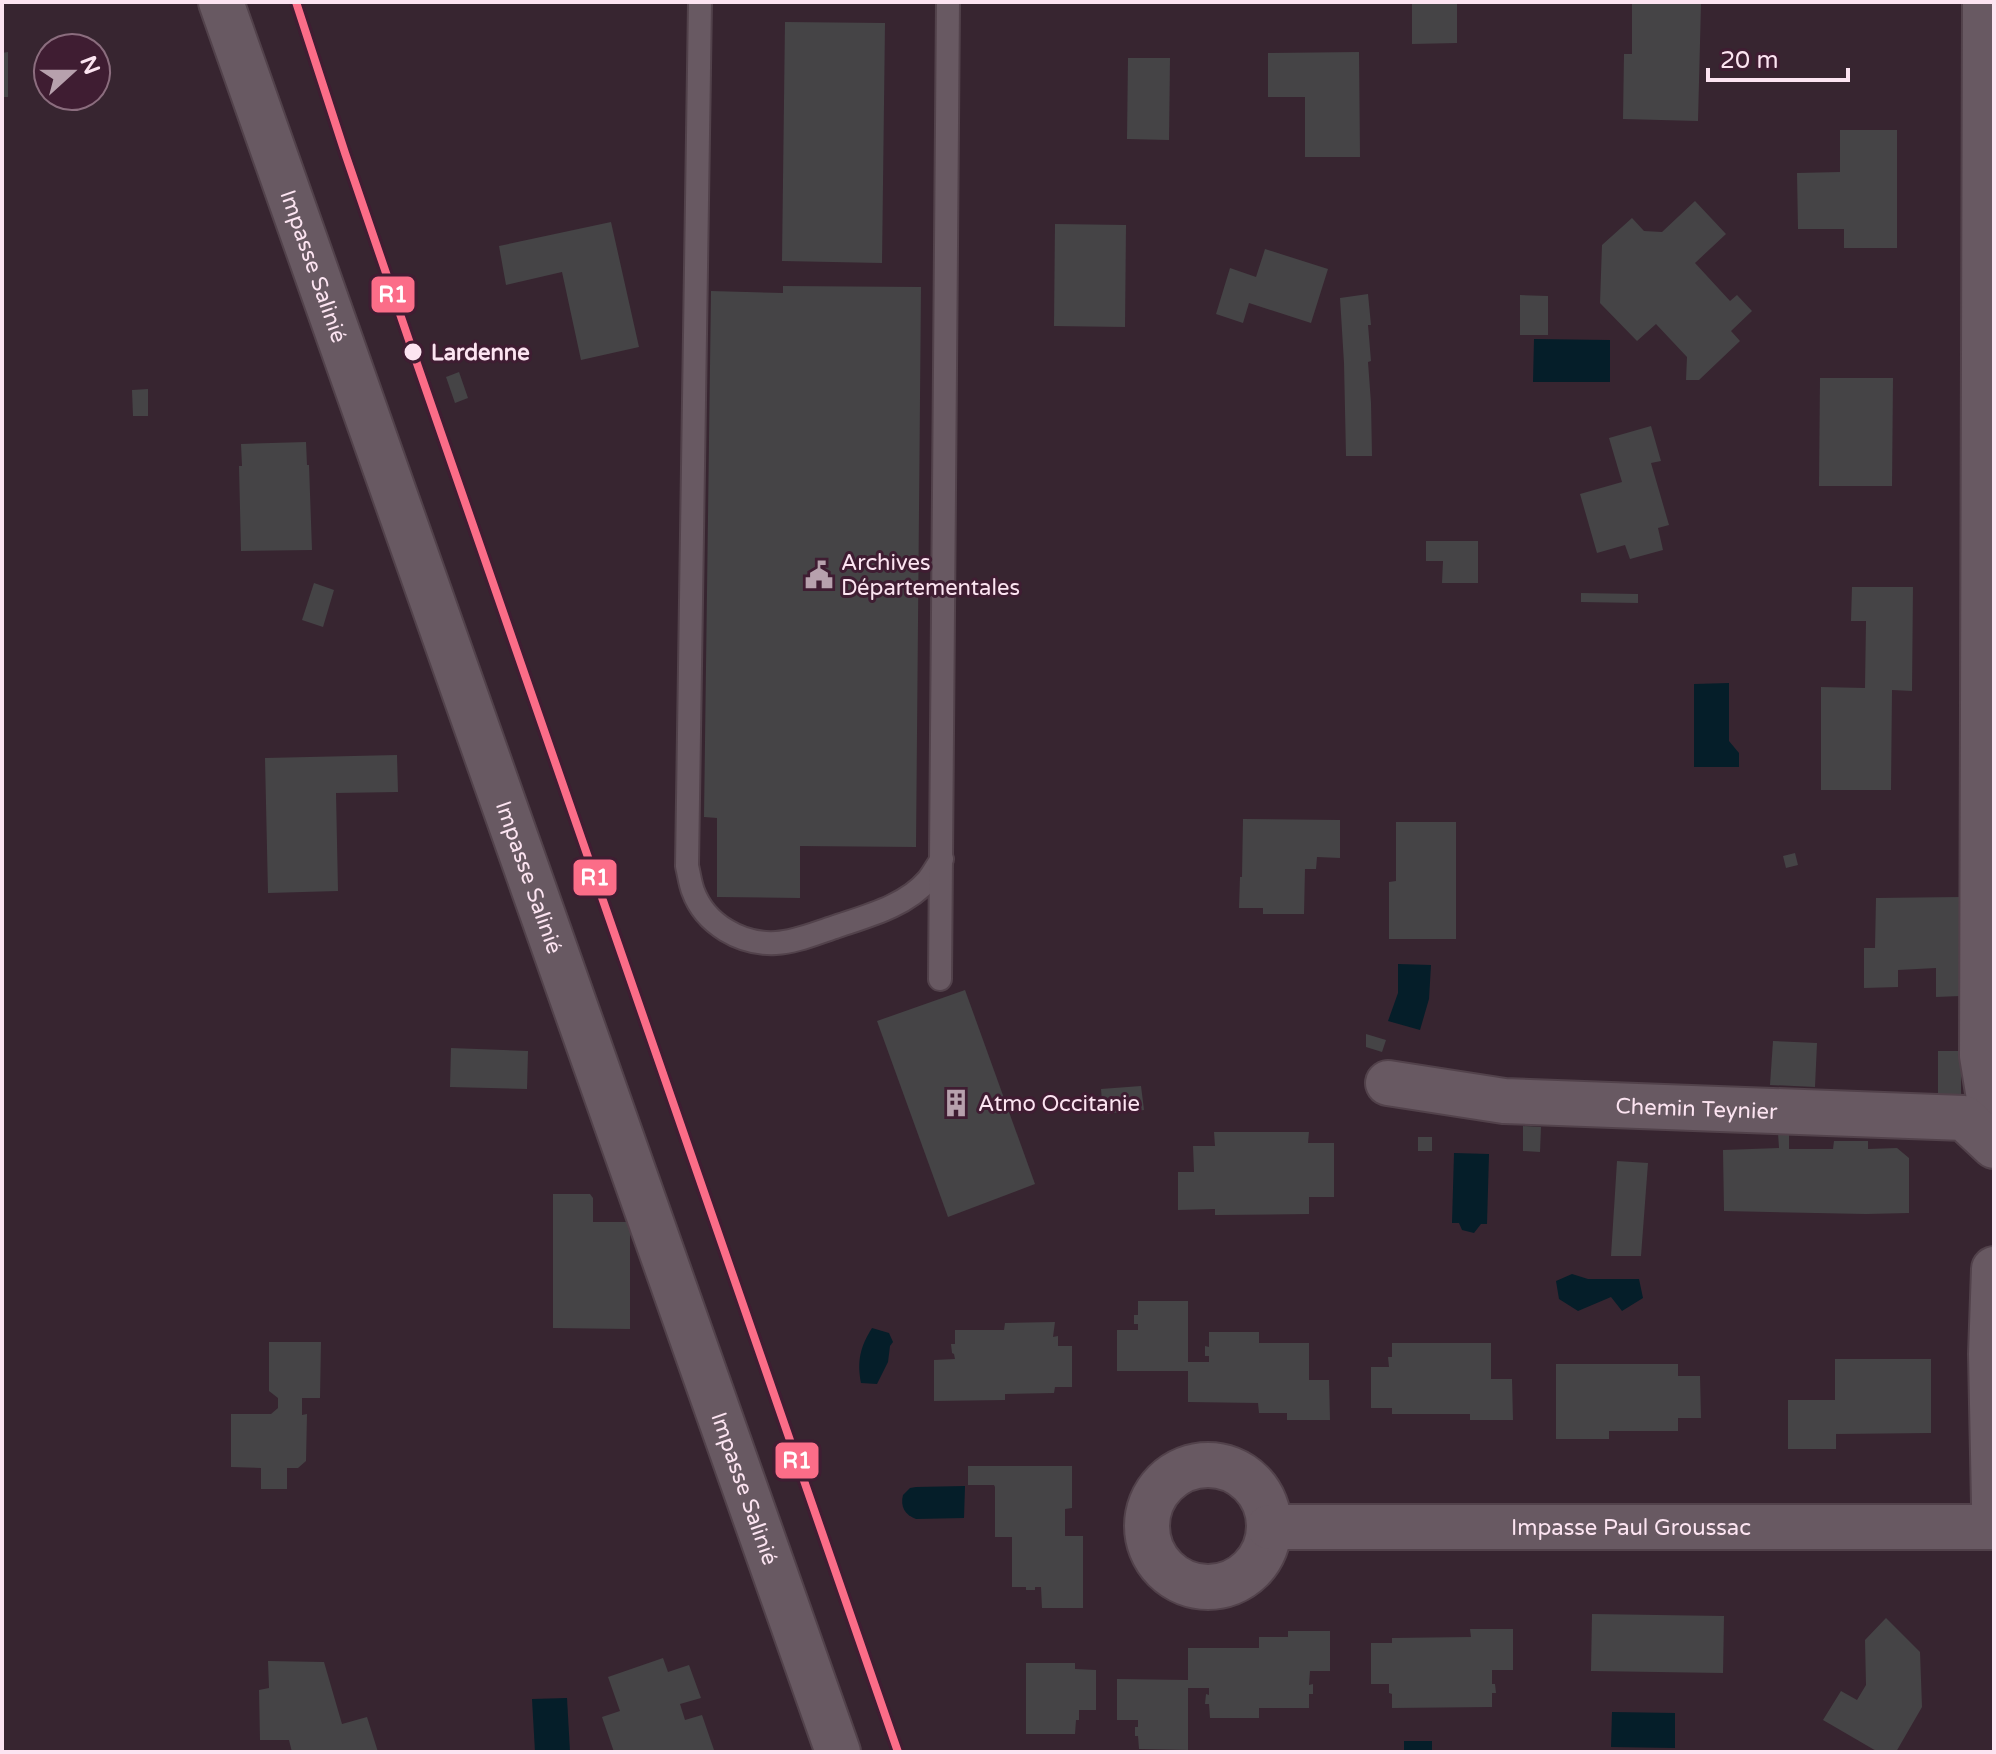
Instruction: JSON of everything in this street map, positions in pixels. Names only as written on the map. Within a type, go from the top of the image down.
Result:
[{"type":"street","name":"Impasse Salinié","points":[[221,2],[838,1752]]},
{"type":"street","points":[[1985,2],[1982,1056],[1994,1128]]},
{"type":"street","name":"Chemin Teynier","points":[[1388,1083],[1504,1101],[1964,1118],[1994,1146]]},
{"type":"street","points":[[1994,1269],[1991,1354],[1994,1504]]},
{"type":"street","name":"Impasse Paul Groussac","points":[[1269,1527],[1994,1527]]},
{"type":"lane","points":[[700,2],[687,866],[693,890],[716,924],[751,942],[776,943],[796,940],[874,914],[906,898],[927,881],[942,859]]},
{"type":"lane","points":[[940,979],[948,2]]},
{"type":"water","points":[[1534,339],[1610,340],[1610,382],[1533,382]]},
{"type":"water","points":[[1729,683],[1729,741],[1739,753],[1739,767],[1694,767],[1694,684]]},
{"type":"water","points":[[1398,964],[1431,965],[1429,999],[1420,1030],[1388,1021],[1398,993]]},
{"type":"water","points":[[1454,1153],[1489,1154],[1487,1224],[1481,1224],[1474,1233],[1462,1230],[1459,1223],[1452,1223]]},
{"type":"water","points":[[1572,1274],[1588,1279],[1639,1279],[1643,1298],[1622,1311],[1611,1297],[1578,1311],[1559,1299],[1556,1281]]},
{"type":"water","points":[[872,1328],[889,1333],[893,1342],[888,1362],[877,1384],[861,1383],[860,1375],[860,1354]]},
{"type":"water","points":[[965,1486],[964,1518],[916,1519],[903,1507],[903,1495],[910,1488]]},
{"type":"water","points":[[567,1698],[570,1752],[535,1752],[532,1699]]},
{"type":"water","points":[[1612,1712],[1675,1713],[1675,1748],[1611,1747]]},
{"type":"water","points":[[1404,1741],[1432,1741],[1432,1752],[1404,1752]]},
{"type":"building","points":[[1412,2],[1457,2],[1457,43],[1412,44]]},
{"type":"building","points":[[1632,3],[1701,4],[1698,121],[1623,119],[1624,54],[1632,54]]},
{"type":"building","points":[[785,22],[885,23],[882,263],[782,261]]},
{"type":"building","points":[[8,52],[8,97],[2,97],[2,53]]},
{"type":"building","points":[[1359,52],[1360,157],[1305,157],[1305,97],[1268,97],[1268,53]]},
{"type":"building","points":[[1128,58],[1170,58],[1169,140],[1127,139]]},
{"type":"building","points":[[1840,130],[1897,130],[1897,248],[1844,248],[1844,229],[1798,229],[1797,173],[1840,172]]},
{"type":"building","points":[[1695,201],[1726,234],[1695,263],[1730,301],[1737,295],[1752,311],[1731,331],[1740,341],[1699,380],[1686,380],[1687,357],[1656,324],[1637,341],[1600,303],[1602,245],[1632,218],[1644,231],[1662,232]]},
{"type":"building","points":[[611,222],[639,347],[581,360],[562,272],[506,285],[499,246]]},
{"type":"building","points":[[1055,224],[1126,225],[1125,327],[1054,326]]},
{"type":"building","points":[[1265,249],[1328,269],[1311,323],[1249,303],[1243,323],[1216,314],[1230,268],[1256,277]]},
{"type":"building","name":"Archives Départementales","points":[[783,286],[921,287],[916,847],[800,846],[800,898],[717,897],[717,818],[704,817],[711,291],[783,293]]},
{"type":"building","points":[[1368,294],[1372,456],[1346,456],[1340,298]]},
{"type":"building","points":[[1520,295],[1548,296],[1548,335],[1520,335]]},
{"type":"building","points":[[459,372],[468,398],[455,403],[446,377]]},
{"type":"building","points":[[1820,378],[1893,378],[1892,486],[1819,486]]},
{"type":"building","points":[[148,389],[148,416],[133,416],[132,390]]},
{"type":"building","points":[[1651,426],[1661,461],[1651,463],[1669,525],[1658,528],[1663,550],[1630,559],[1625,545],[1597,553],[1580,494],[1622,482],[1609,438]]},
{"type":"building","points":[[306,442],[312,550],[241,551],[241,444]]},
{"type":"building","points":[[1426,541],[1478,541],[1478,583],[1442,583],[1443,561],[1426,561]]},
{"type":"building","points":[[314,583],[334,590],[323,627],[302,620]]},
{"type":"building","points":[[1852,587],[1913,587],[1912,691],[1892,690],[1891,790],[1821,790],[1821,687],[1865,688],[1866,621],[1851,621]]},
{"type":"building","points":[[1581,593],[1638,594],[1638,603],[1581,602]]},
{"type":"building","points":[[397,755],[398,792],[336,793],[338,891],[268,893],[265,758]]},
{"type":"building","points":[[1243,819],[1340,820],[1340,858],[1317,857],[1316,869],[1305,869],[1304,914],[1263,914],[1263,908],[1239,908]]},
{"type":"building","points":[[1396,822],[1456,822],[1456,939],[1389,939],[1389,882],[1396,881]]},
{"type":"building","points":[[1795,853],[1798,865],[1786,868],[1783,856]]},
{"type":"building","points":[[1961,897],[1960,996],[1936,997],[1936,968],[1898,970],[1898,987],[1864,988],[1864,948],[1875,948],[1876,898]]},
{"type":"building","name":"Atmo Occitanie","points":[[965,990],[1035,1184],[948,1217],[877,1021]]},
{"type":"building","points":[[1366,1034],[1386,1040],[1382,1052],[1366,1047]]},
{"type":"building","points":[[1773,1041],[1817,1043],[1815,1087],[1770,1085]]},
{"type":"building","points":[[451,1048],[528,1051],[527,1089],[450,1087]]},
{"type":"building","points":[[1938,1051],[1961,1051],[1961,1095],[1938,1095]]},
{"type":"building","points":[[1141,1086],[1144,1110],[1103,1114],[1101,1089]]},
{"type":"building","points":[[1523,1126],[1541,1127],[1540,1152],[1523,1151]]},
{"type":"building","points":[[1214,1132],[1309,1132],[1308,1143],[1334,1143],[1334,1197],[1309,1197],[1309,1214],[1215,1215],[1215,1209],[1178,1210],[1178,1172],[1194,1172],[1193,1146],[1215,1146]]},
{"type":"building","points":[[1778,1133],[1789,1133],[1789,1149],[1833,1149],[1834,1141],[1868,1141],[1868,1149],[1897,1148],[1909,1158],[1909,1213],[1724,1211],[1723,1150],[1779,1148]]},
{"type":"building","points":[[1418,1137],[1432,1137],[1432,1151],[1418,1151]]},
{"type":"building","points":[[1617,1161],[1648,1163],[1641,1256],[1611,1256]]},
{"type":"building","points":[[553,1194],[590,1194],[593,1198],[593,1222],[630,1222],[630,1329],[553,1328]]},
{"type":"building","points":[[1138,1301],[1188,1301],[1188,1362],[1209,1362],[1209,1356],[1205,1356],[1205,1346],[1209,1347],[1209,1332],[1259,1332],[1259,1343],[1309,1343],[1309,1380],[1329,1380],[1330,1420],[1287,1420],[1287,1413],[1259,1413],[1258,1403],[1188,1402],[1188,1371],[1117,1371],[1117,1330],[1138,1330],[1134,1315],[1138,1315]]},
{"type":"building","points":[[1055,1322],[1053,1337],[1058,1336],[1058,1346],[1072,1346],[1072,1387],[1055,1387],[1054,1393],[1005,1394],[1005,1400],[934,1401],[934,1360],[955,1359],[951,1344],[955,1344],[955,1330],[1004,1330],[1005,1323]]},
{"type":"building","points":[[269,1342],[321,1342],[320,1398],[302,1398],[302,1415],[307,1414],[306,1461],[298,1468],[287,1468],[287,1489],[261,1489],[261,1468],[231,1467],[231,1414],[271,1414],[278,1408],[278,1398],[269,1391]]},
{"type":"building","points":[[1392,1343],[1491,1343],[1491,1379],[1512,1379],[1513,1420],[1470,1420],[1470,1414],[1392,1414],[1392,1408],[1371,1408],[1371,1367],[1389,1367]]},
{"type":"building","points":[[1835,1359],[1931,1359],[1931,1433],[1836,1434],[1836,1449],[1788,1449],[1788,1400],[1835,1400]]},
{"type":"building","points":[[1556,1364],[1678,1364],[1678,1376],[1700,1376],[1701,1418],[1678,1418],[1678,1431],[1609,1431],[1609,1439],[1556,1439]]},
{"type":"building","points":[[968,1466],[1072,1466],[1072,1508],[1065,1509],[1065,1536],[1083,1536],[1083,1608],[1042,1608],[1041,1587],[1026,1590],[1026,1587],[1012,1587],[1012,1537],[995,1537],[995,1487],[968,1485]]},
{"type":"building","points":[[1592,1614],[1724,1616],[1723,1673],[1591,1671]]},
{"type":"building","points":[[1886,1618],[1920,1652],[1922,1707],[1896,1752],[1878,1752],[1823,1720],[1841,1691],[1857,1700],[1866,1685],[1865,1640]]},
{"type":"building","points":[[1470,1629],[1513,1629],[1513,1670],[1492,1670],[1496,1693],[1492,1693],[1492,1707],[1392,1708],[1389,1684],[1371,1684],[1371,1643],[1392,1643],[1392,1638],[1471,1637]]},
{"type":"building","points":[[1288,1631],[1330,1631],[1330,1671],[1310,1671],[1309,1685],[1313,1684],[1313,1694],[1309,1694],[1309,1708],[1259,1708],[1259,1718],[1210,1718],[1209,1704],[1205,1704],[1209,1688],[1188,1688],[1188,1750],[1139,1749],[1138,1736],[1135,1736],[1138,1720],[1117,1720],[1117,1679],[1188,1680],[1188,1648],[1259,1648],[1259,1637],[1288,1637]]},
{"type":"building","points":[[663,1658],[668,1672],[689,1665],[701,1698],[680,1704],[685,1720],[702,1715],[714,1750],[614,1752],[602,1717],[620,1711],[608,1677]]},
{"type":"building","points":[[268,1661],[324,1662],[342,1724],[367,1717],[378,1752],[292,1752],[289,1740],[260,1740],[259,1690],[269,1688]]},
{"type":"building","points":[[1026,1663],[1075,1663],[1075,1669],[1096,1670],[1096,1710],[1079,1710],[1075,1734],[1026,1734]]},
{"type":"transit line","name":"R1","points":[[296,2],[413,352],[898,1752]]},
{"type":"place","name":"Lardenne","points":[[413,352]]},
{"type":"place","name":"Archives Départementales","points":[[819,575]]},
{"type":"place","name":"Atmo Occitanie","points":[[956,1103]]}]
